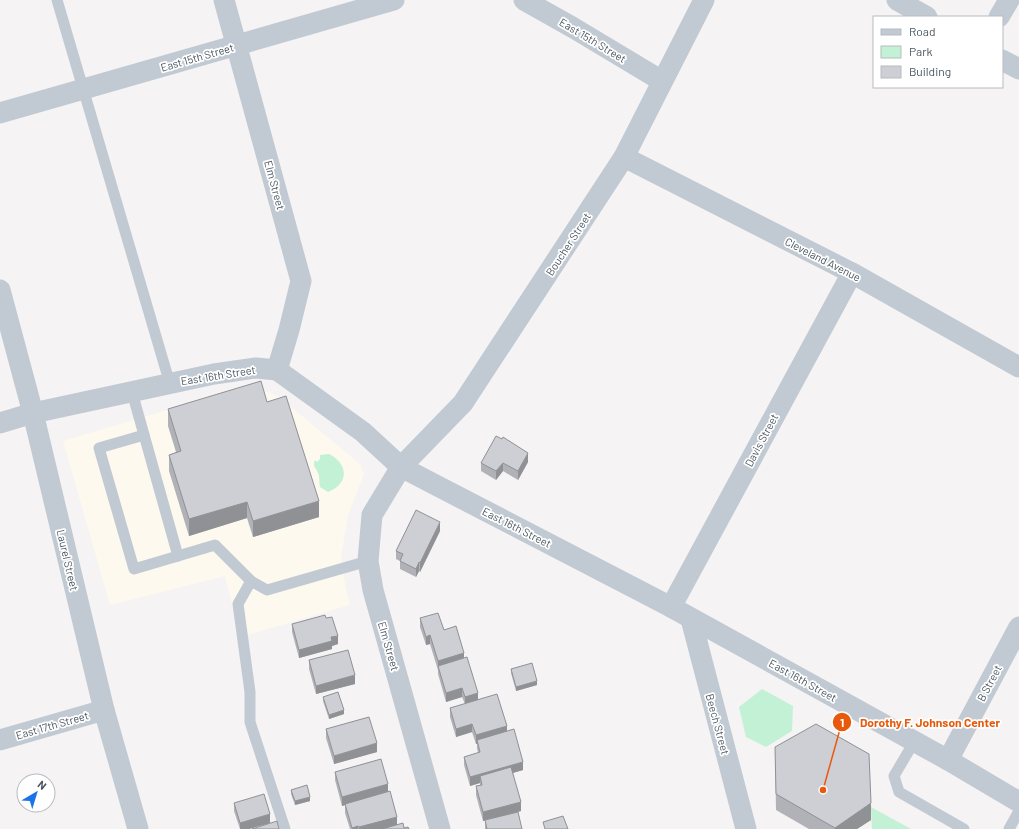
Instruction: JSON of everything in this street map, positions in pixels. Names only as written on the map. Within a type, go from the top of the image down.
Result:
[{"type":"street","name":"Elm Street","points":[[224,0],[301,281],[277,370]]},
{"type":"street","name":"East 15th Street","points":[[0,113],[394,0]]},
{"type":"street","name":"East 15th Street","points":[[524,0],[662,81]]},
{"type":"street","name":"Boucher Street","points":[[401,467],[463,403],[624,157],[704,0]]},
{"type":"street","points":[[897,0],[925,16]]},
{"type":"street","points":[[1000,16],[1009,0]]},
{"type":"street","points":[[1003,61],[1019,69]]},
{"type":"street","name":"Cleveland Avenue","points":[[624,157],[852,273],[1019,367]]},
{"type":"street","name":"Davis Street","points":[[671,607],[852,273]]},
{"type":"street","name":"Laurel Street","points":[[0,290],[33,413],[104,710],[138,829]]},
{"type":"street","name":"East 16th Street","points":[[0,423],[33,413],[214,374],[256,368],[277,370],[363,432],[401,467],[671,607],[948,760],[1019,802]]},
{"type":"street","name":"Elm Street","points":[[401,467],[372,515],[368,561],[373,590],[440,829]]},
{"type":"street","name":"Beech Street","points":[[691,619],[746,829]]},
{"type":"street","name":"B Street","points":[[948,760],[1019,627]]},
{"type":"street","name":"East 17th Street","points":[[0,740],[104,710]]},
{"type":"lane","points":[[57,0],[170,384]]},
{"type":"lane","points":[[132,392],[178,556]]},
{"type":"lane","points":[[144,435],[99,448],[134,569],[215,545],[251,581],[267,590],[368,561]]},
{"type":"lane","points":[[251,581],[238,604],[250,692],[250,722],[285,829]]},
{"type":"lane","points":[[914,742],[894,776],[899,792],[964,829]]},
{"type":"lane","points":[[1009,829],[1019,811]]},
{"type":"shaded area","points":[[255,387],[278,396],[360,464],[364,474],[348,515],[341,558],[350,605],[240,637],[225,576],[110,605],[63,441],[241,388]]},
{"type":"green space","points":[[329,454],[336,458],[340,463],[344,474],[340,484],[328,492],[320,487],[319,475],[314,464],[315,460],[317,462],[320,459],[320,455]]},
{"type":"green space","points":[[762,689],[793,706],[792,731],[766,747],[746,737],[739,707]]},
{"type":"green space","points":[[871,807],[911,829],[872,829]]},
{"type":"building","points":[[261,381],[267,402],[286,396],[319,501],[253,521],[247,502],[189,519],[169,455],[181,451],[168,409]]},
{"type":"building","points":[[496,436],[502,439],[503,437],[528,453],[518,471],[503,463],[496,471],[481,463]]},
{"type":"building","points":[[416,510],[440,522],[416,569],[400,561],[403,554],[396,551]]},
{"type":"building","points":[[438,613],[444,630],[456,626],[464,653],[438,661],[430,635],[426,637],[420,618]]},
{"type":"building","points":[[325,615],[326,618],[332,617],[338,636],[331,637],[332,641],[299,650],[292,624]]},
{"type":"building","points":[[348,650],[355,675],[316,686],[309,660]]},
{"type":"building","points":[[467,657],[478,693],[465,697],[462,688],[446,693],[438,666]]},
{"type":"building","points":[[532,663],[537,681],[516,687],[511,669]]},
{"type":"building","points":[[338,692],[344,710],[329,715],[323,697]]},
{"type":"building","points":[[497,694],[507,726],[476,735],[472,724],[456,729],[450,708]]},
{"type":"building","points":[[369,717],[377,743],[334,756],[326,729]]},
{"type":"building","points":[[816,724],[869,754],[871,803],[835,828],[776,794],[775,747]]},
{"type":"building","points":[[514,729],[523,762],[470,777],[464,757],[480,752],[477,740]]},
{"type":"building","points":[[381,759],[388,784],[342,797],[335,772]]},
{"type":"building","points":[[511,767],[521,802],[483,812],[476,786],[482,785],[480,776]]},
{"type":"building","points":[[307,785],[310,797],[295,801],[291,790]]},
{"type":"building","points":[[390,791],[397,817],[352,828],[345,804]]},
{"type":"building","points":[[264,794],[270,814],[240,823],[234,803]]},
{"type":"building","points":[[518,812],[522,829],[487,829],[485,820]]},
{"type":"building","points":[[563,816],[568,829],[545,829],[543,822]]},
{"type":"building","points":[[277,821],[279,829],[252,829]]},
{"type":"building","points":[[403,823],[404,828],[408,827],[409,829],[382,829]]},
{"type":"place","name":"Dorothy F. Johnson Center","points":[[823,790]]}]
